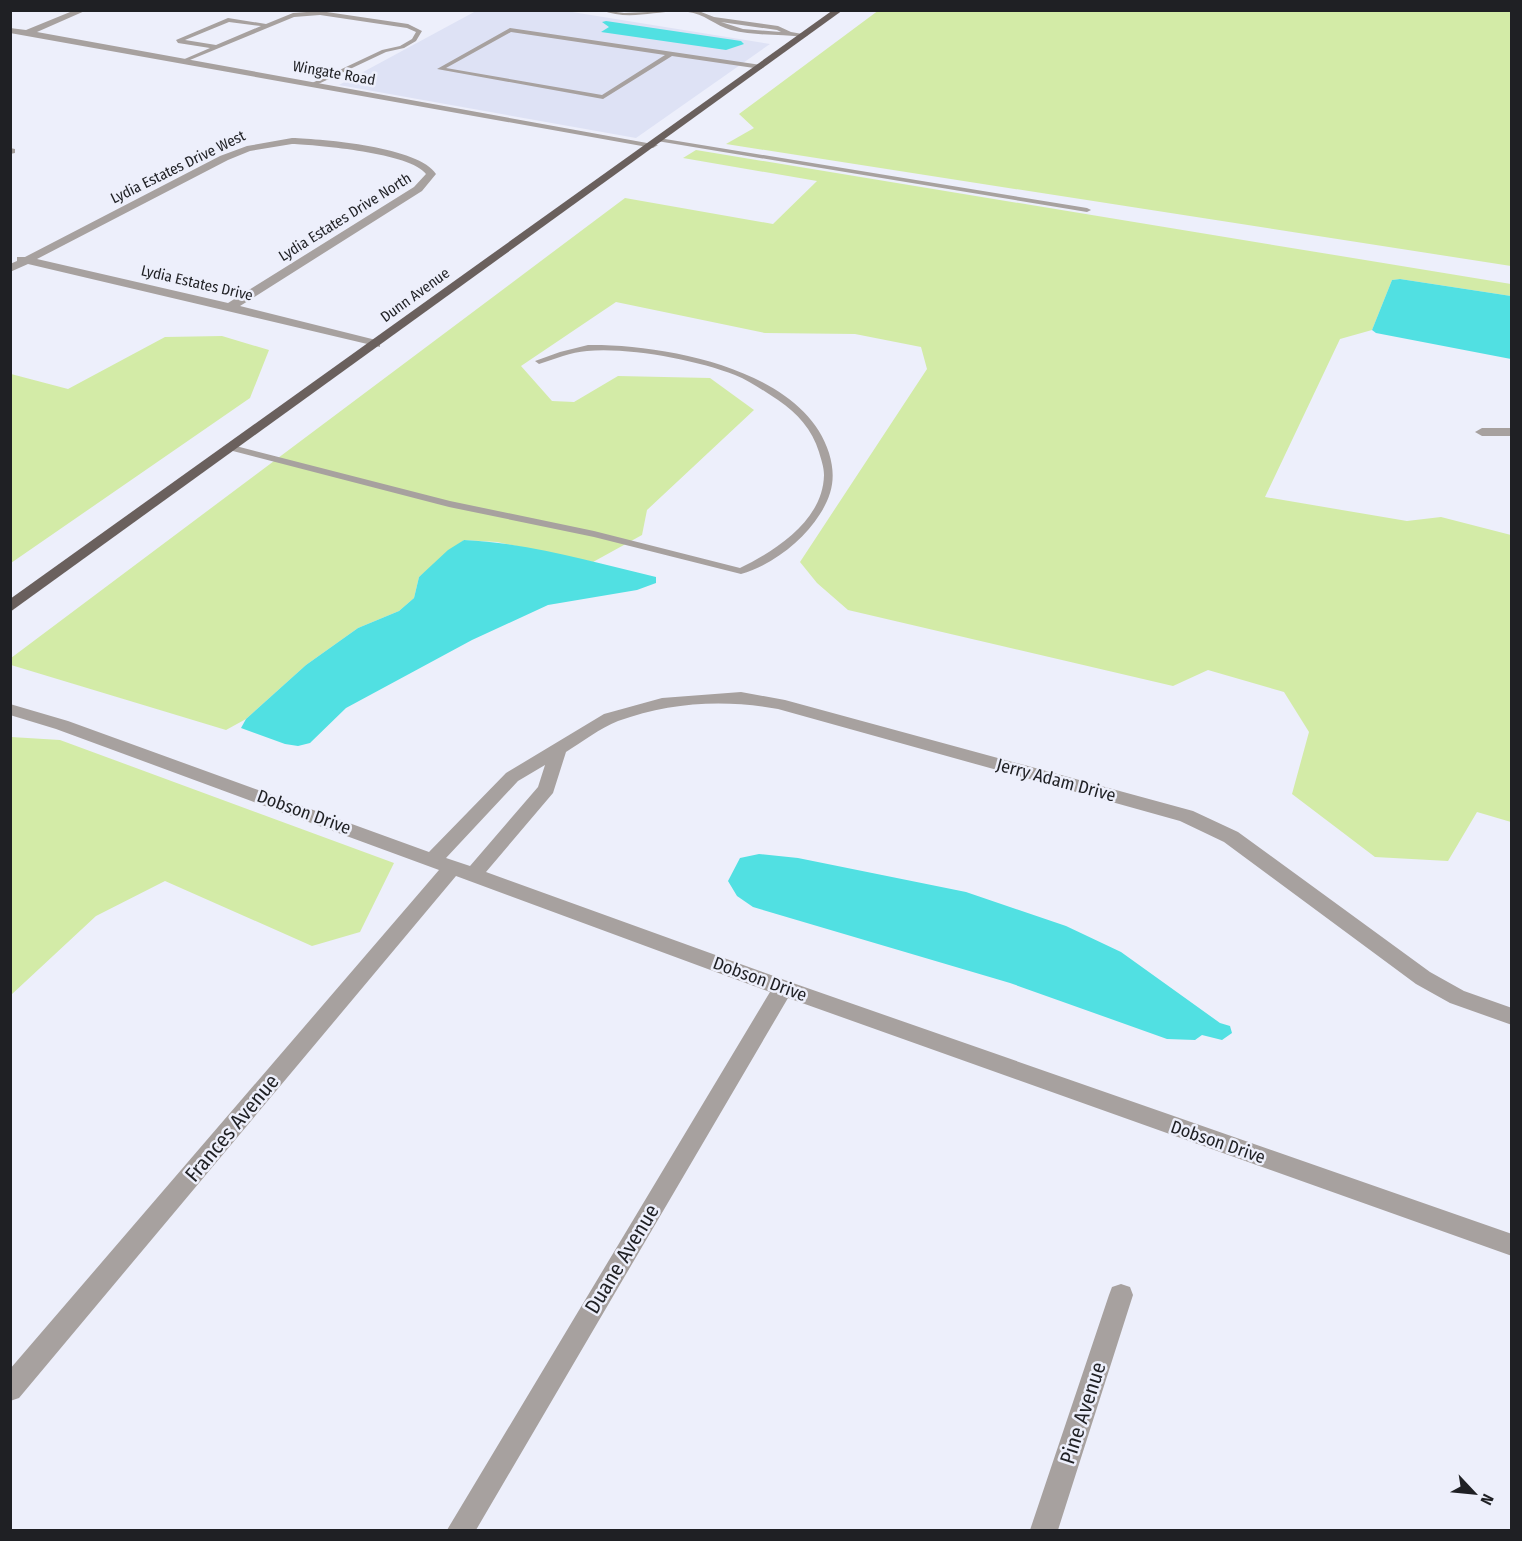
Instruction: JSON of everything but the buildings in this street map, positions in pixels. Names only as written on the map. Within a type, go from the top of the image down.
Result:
[{"type":"main road","name":"Dunn Avenue","points":[[10,607],[839,10]]},
{"type":"street","points":[[27,33],[83,10]]},
{"type":"street","name":"Wingate Road","points":[[10,30],[656,142]]},
{"type":"street","name":"Lydia Estates Drive West","points":[[10,269],[238,150],[268,142],[300,139],[353,148]]},
{"type":"street","name":"Lydia Estates Drive North","points":[[230,307],[418,189],[431,174],[420,162],[353,148]]},
{"type":"street","name":"Lydia Estates Drive","points":[[10,257],[230,307],[376,344]]},
{"type":"street","points":[[1482,432],[1512,432]]},
{"type":"street","name":"Jerry Adam Drive","points":[[453,867],[463,831],[512,777],[610,718],[662,704],[700,698],[741,697],[817,714],[1186,816],[1231,837],[1423,978],[1457,997],[1512,1017]]},
{"type":"street","name":"Dobson Drive","points":[[10,709],[62,724],[783,988],[1512,1245]]},
{"type":"street","points":[[453,867],[548,789],[558,749]]},
{"type":"street","name":"Frances Avenue","points":[[10,1389],[453,867]]},
{"type":"street","name":"Duane Avenue","points":[[461,1530],[783,988]]},
{"type":"street","name":"Pine Avenue","points":[[1044,1530],[1121,1295]]},
{"type":"lane","points":[[603,10],[624,15],[689,10],[713,19],[778,28],[789,33],[805,35]]},
{"type":"lane","points":[[183,61],[293,15],[320,13],[418,28],[416,37],[402,47],[391,49],[314,84]]},
{"type":"lane","points":[[216,47],[178,40],[228,20],[265,25]]},
{"type":"lane","points":[[203,30],[222,33]]},
{"type":"lane","points":[[669,55],[603,97],[440,69],[510,30],[669,55],[760,66]]},
{"type":"lane","points":[[231,34],[240,36]]},
{"type":"lane","points":[[406,40],[416,37]]},
{"type":"lane","points":[[656,142],[1088,210]]},
{"type":"lane","points":[[232,448],[449,504],[594,534],[741,571],[764,562],[790,542],[812,518],[825,497],[829,474],[821,444],[808,421],[739,374],[713,366],[623,349],[587,348],[539,361]]},
{"type":"shaded area","points":[[476,11],[566,11],[770,44],[636,138],[339,85]]},
{"type":"green space","points":[[879,10],[1511,11],[1511,266],[726,144],[754,128],[739,114]]},
{"type":"green space","points":[[696,150],[1511,284],[1511,296],[1400,279],[1392,280],[1372,330],[1340,339],[1265,497],[1407,521],[1441,517],[1511,535],[1511,822],[1477,812],[1448,861],[1375,857],[1292,794],[1309,732],[1284,692],[1208,670],[1173,686],[848,610],[817,583],[800,562],[927,369],[921,347],[855,334],[765,333],[616,302],[521,366],[552,401],[574,402],[618,376],[710,378],[754,410],[647,510],[642,535],[593,562],[497,542],[464,540],[419,577],[414,598],[399,611],[358,628],[306,665],[246,719],[226,730],[11,665],[11,658],[625,198],[773,224],[817,181],[683,158]]},
{"type":"green space","points":[[222,336],[269,350],[250,398],[11,563],[11,374],[68,389],[165,337]]},
{"type":"green space","points":[[11,737],[60,740],[394,863],[360,932],[312,946],[165,881],[96,916],[11,995]]},
{"type":"water","points":[[602,22],[741,41],[744,44],[726,50],[601,32],[609,27]]},
{"type":"water","points":[[1400,279],[1511,296],[1511,359],[1376,333],[1372,330],[1392,280]]},
{"type":"water","points":[[464,540],[513,545],[561,554],[656,577],[656,583],[637,590],[548,605],[472,640],[346,708],[310,743],[298,746],[285,744],[241,728],[246,719],[306,665],[358,628],[399,611],[414,598],[419,577],[448,550]]},
{"type":"water","points":[[759,854],[798,858],[966,892],[1066,926],[1121,952],[1220,1023],[1230,1026],[1232,1033],[1222,1040],[1202,1035],[1195,1040],[1167,1039],[1010,983],[753,907],[737,896],[728,881],[740,858]]}]
